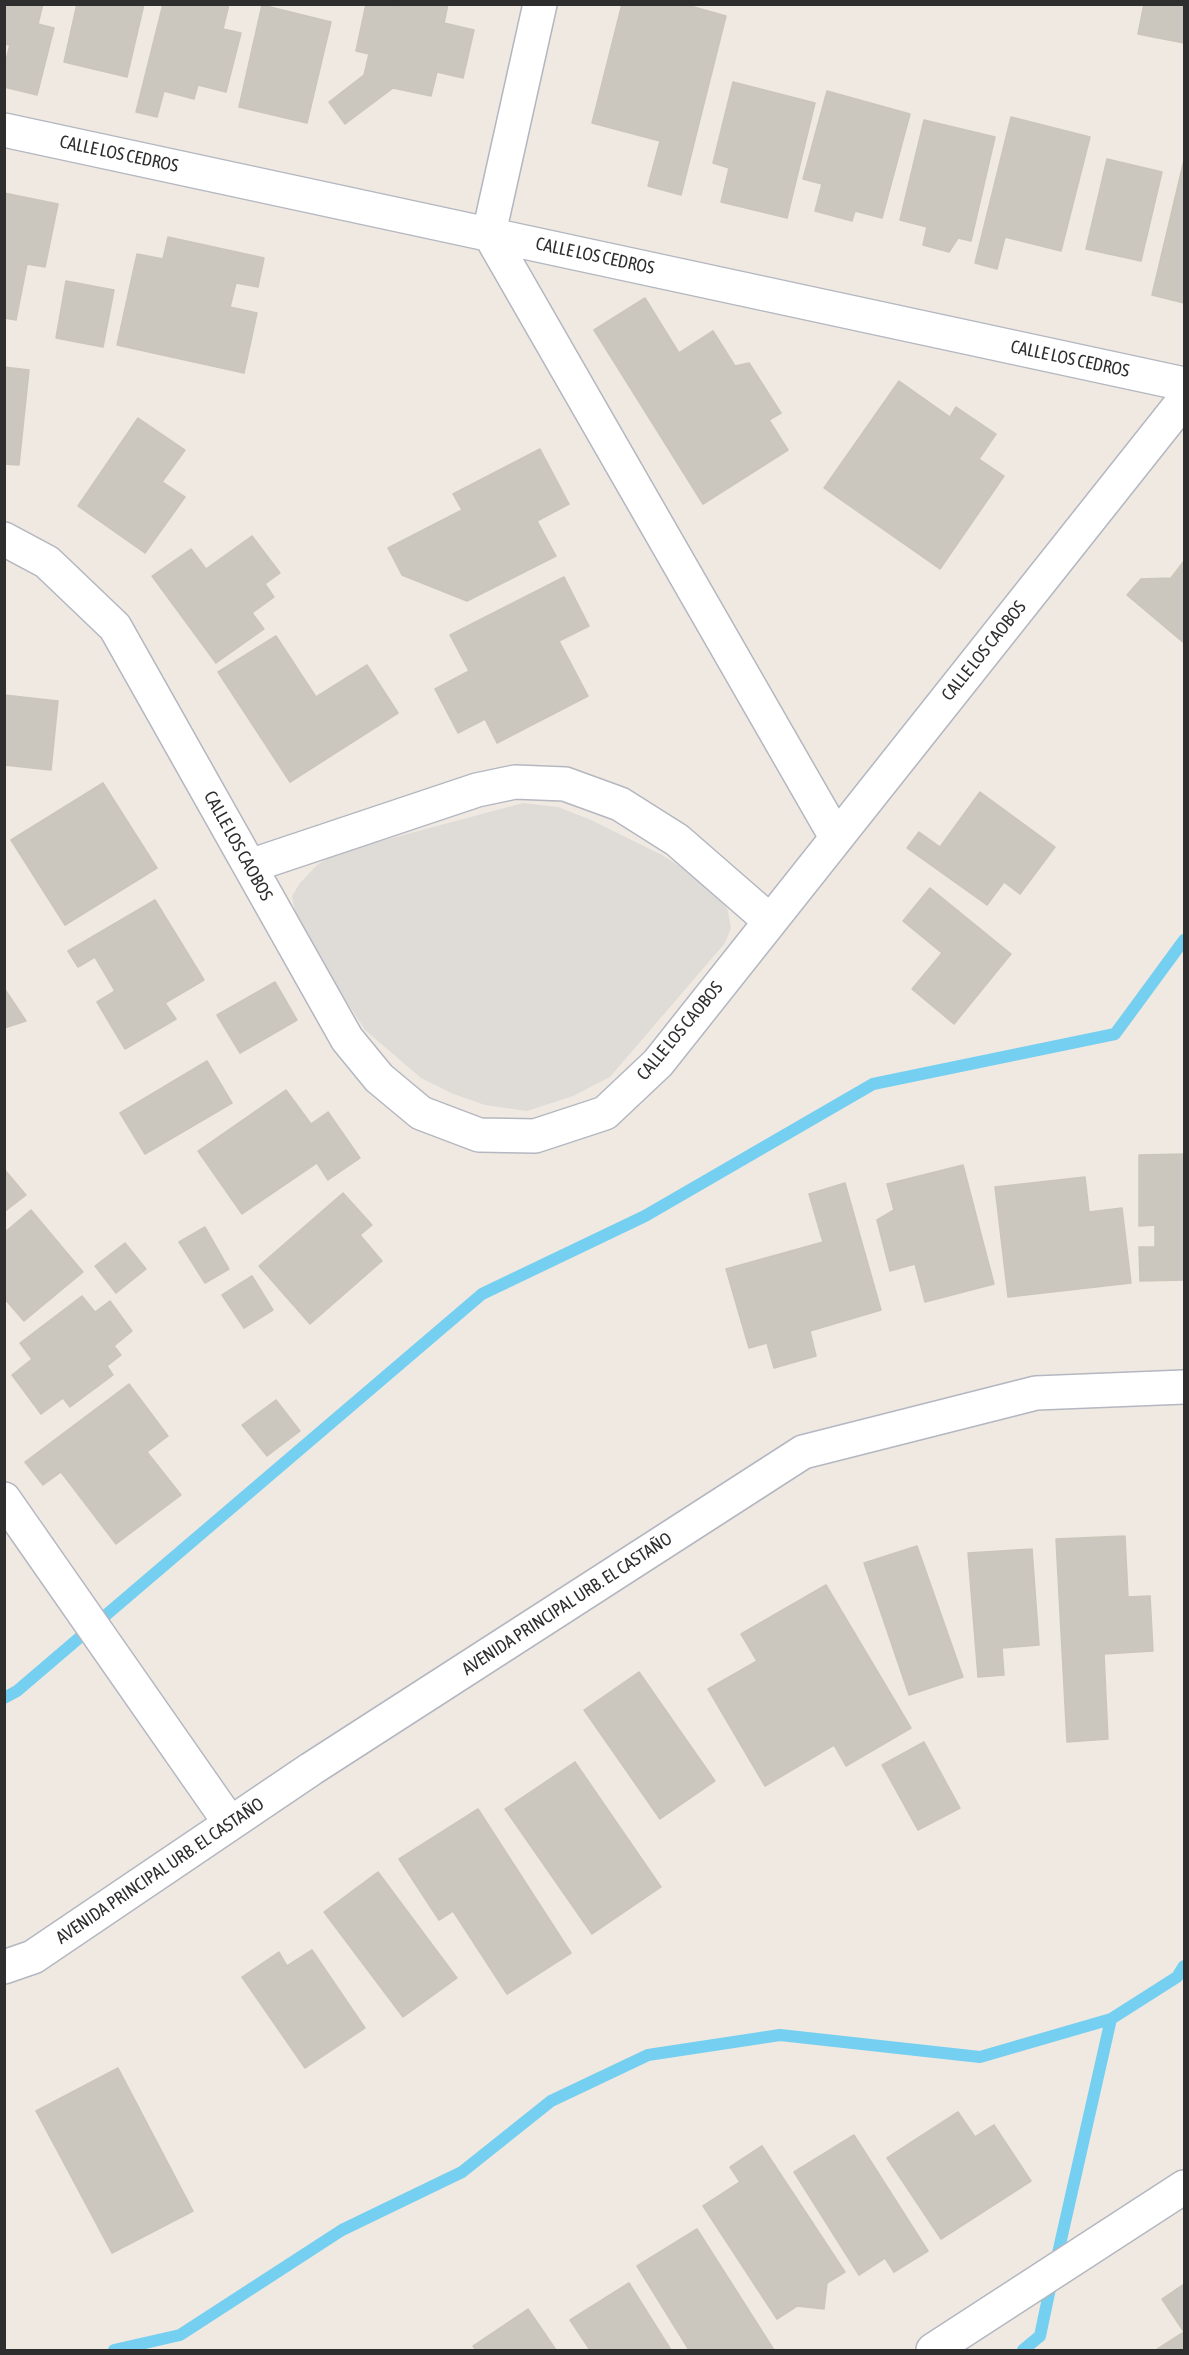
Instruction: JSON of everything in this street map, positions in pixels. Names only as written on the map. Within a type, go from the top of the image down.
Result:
[{"type":"street","points":[[540,4],[489,233],[836,837]]},
{"type":"street","name":"CALLE LOS CEDROS","points":[[4,130],[1185,384]]},
{"type":"street","name":"CALLE LOS CAOBOS","points":[[4,539],[47,562],[115,627],[347,1039],[373,1070],[421,1113],[479,1135],[535,1136],[605,1113],[658,1063],[1185,400]]},
{"type":"street","points":[[250,866],[477,790],[515,782],[565,784],[620,804],[677,840],[770,921]]},
{"type":"street","name":"AVENIDA PRINCIPAL URB. EL CASTAÑO","points":[[4,1967],[33,1957],[321,1762],[803,1452],[1036,1392],[1185,1387]]},
{"type":"street","points":[[4,1499],[231,1823]]},
{"type":"street","points":[[933,2350],[971,2340],[1029,2288],[1185,2187]]},
{"type":"shaded area","points":[[523,803],[558,807],[591,820],[662,855],[717,889],[728,911],[731,928],[725,943],[610,1077],[573,1096],[527,1111],[485,1105],[451,1093],[421,1078],[365,1030],[298,926],[292,896],[300,883],[317,865],[336,853]]},
{"type":"building","points":[[4,4],[43,4],[38,24],[54,28],[37,95],[4,87],[4,67],[10,45],[4,44]]},
{"type":"building","points":[[77,4],[144,4],[127,77],[64,62]]},
{"type":"building","points":[[163,4],[229,4],[223,29],[241,33],[226,92],[198,85],[194,99],[164,91],[157,117],[136,112]]},
{"type":"building","points":[[366,4],[386,4],[398,7],[399,4],[448,4],[444,23],[474,30],[463,78],[437,72],[431,96],[393,88],[345,124],[329,102],[364,75],[369,54],[356,51]]},
{"type":"building","points":[[622,4],[683,4],[726,16],[681,195],[648,186],[660,141],[592,123]]},
{"type":"building","points":[[1144,4],[1184,4],[1184,43],[1138,34]]},
{"type":"building","points":[[262,5],[331,22],[307,123],[239,107]]},
{"type":"building","points":[[733,82],[815,103],[787,218],[721,202],[729,168],[713,163]]},
{"type":"building","points":[[827,91],[910,114],[882,218],[855,211],[852,221],[815,211],[822,184],[803,179]]},
{"type":"building","points":[[1011,117],[1090,137],[1061,251],[1005,237],[997,269],[975,263]]},
{"type":"building","points":[[924,120],[995,137],[971,241],[958,238],[949,252],[923,245],[927,227],[900,220]]},
{"type":"building","points":[[1107,159],[1162,172],[1141,261],[1086,249]]},
{"type":"building","points":[[1184,160],[1184,303],[1152,295]]},
{"type":"building","points":[[4,193],[58,204],[45,267],[27,264],[16,320],[4,318]]},
{"type":"building","points":[[168,237],[264,258],[258,287],[236,283],[230,307],[257,313],[244,373],[117,345],[137,254],[163,259]]},
{"type":"building","points":[[66,281],[114,290],[103,347],[56,338]]},
{"type":"building","points":[[645,298],[679,353],[713,331],[735,366],[749,363],[781,413],[769,420],[788,450],[703,504],[594,330]]},
{"type":"building","points":[[4,367],[29,370],[19,465],[4,464]]},
{"type":"building","points":[[899,381],[950,417],[956,407],[996,434],[979,459],[1004,476],[940,569],[824,488]]},
{"type":"building","points":[[138,418],[185,450],[162,482],[185,497],[145,553],[78,506]]},
{"type":"building","points":[[540,449],[569,504],[537,521],[556,556],[467,601],[402,575],[388,548],[462,510],[453,494]]},
{"type":"building","points":[[252,536],[280,573],[265,584],[274,597],[252,613],[264,629],[216,663],[152,576],[191,549],[206,569]]},
{"type":"building","points":[[1184,561],[1184,643],[1127,595],[1141,579],[1171,578]]},
{"type":"building","points":[[564,577],[589,626],[559,641],[588,696],[497,743],[485,719],[458,733],[435,689],[469,671],[450,635]]},
{"type":"building","points":[[276,636],[316,697],[367,665],[398,713],[290,782],[218,672]]},
{"type":"building","points":[[4,695],[58,701],[51,770],[4,765]]},
{"type":"building","points":[[103,783],[157,868],[65,925],[11,840]]},
{"type":"building","points":[[980,792],[1055,847],[1020,894],[1004,882],[987,905],[907,848],[919,832],[940,847]]},
{"type":"building","points":[[930,888],[1011,954],[954,1024],[912,989],[942,953],[903,921]]},
{"type":"building","points":[[155,900],[204,980],[165,1003],[176,1019],[125,1049],[97,1002],[115,991],[95,957],[78,967],[68,951]]},
{"type":"building","points":[[275,982],[297,1020],[240,1053],[217,1015]]},
{"type":"building","points":[[4,988],[26,1021],[4,1028]]},
{"type":"building","points":[[207,1061],[232,1103],[145,1154],[120,1113]]},
{"type":"building","points":[[286,1090],[311,1124],[328,1112],[360,1158],[328,1180],[317,1163],[242,1214],[198,1151]]},
{"type":"building","points":[[1184,1154],[1184,1280],[1140,1281],[1139,1247],[1155,1247],[1155,1225],[1139,1226],[1139,1155]]},
{"type":"building","points":[[963,1165],[994,1284],[925,1302],[915,1264],[890,1271],[877,1220],[894,1210],[887,1184]]},
{"type":"building","points":[[4,1169],[26,1195],[4,1212]]},
{"type":"building","points":[[1085,1177],[1089,1212],[1122,1208],[1131,1283],[1008,1297],[995,1187]]},
{"type":"building","points":[[845,1183],[881,1310],[810,1331],[816,1356],[774,1368],[767,1343],[749,1348],[726,1269],[823,1242],[809,1194]]},
{"type":"building","points":[[343,1193],[372,1225],[360,1235],[382,1261],[310,1324],[259,1266]]},
{"type":"building","points":[[31,1210],[83,1272],[24,1321],[4,1298],[4,1233]]},
{"type":"building","points":[[205,1227],[229,1269],[205,1283],[179,1242]]},
{"type":"building","points":[[125,1243],[146,1269],[116,1293],[95,1266]]},
{"type":"building","points":[[252,1276],[273,1310],[244,1328],[222,1295]]},
{"type":"building","points":[[82,1296],[95,1312],[110,1301],[132,1331],[114,1346],[121,1355],[107,1366],[113,1375],[70,1407],[63,1398],[41,1414],[12,1375],[32,1359],[20,1343]]},
{"type":"building","points":[[129,1384],[168,1436],[147,1452],[181,1495],[116,1544],[61,1472],[43,1485],[25,1462]]},
{"type":"building","points":[[276,1400],[300,1431],[267,1456],[242,1425]]},
{"type":"building","points":[[1125,1536],[1128,1597],[1150,1596],[1153,1651],[1104,1654],[1108,1739],[1067,1742],[1056,1539]]},
{"type":"building","points":[[917,1546],[963,1677],[909,1695],[864,1563]]},
{"type":"building","points":[[1032,1549],[1039,1645],[1002,1648],[1004,1675],[978,1677],[968,1553]]},
{"type":"building","points":[[826,1585],[911,1728],[846,1766],[834,1745],[765,1786],[708,1689],[757,1661],[741,1634]]},
{"type":"building","points":[[639,1672],[715,1781],[660,1819],[584,1710]]},
{"type":"building","points":[[924,1742],[960,1808],[918,1830],[882,1765]]},
{"type":"building","points":[[575,1762],[661,1887],[592,1934],[505,1809]]},
{"type":"building","points":[[478,1809],[571,1953],[507,1994],[453,1911],[439,1920],[399,1859]]},
{"type":"building","points":[[378,1872],[457,1978],[403,2017],[324,1912]]},
{"type":"building","points":[[312,1950],[365,2028],[305,2068],[242,1977],[279,1952],[287,1966]]},
{"type":"building","points":[[118,2068],[193,2211],[112,2253],[36,2111]]},
{"type":"building","points":[[958,2112],[975,2137],[994,2125],[1031,2181],[941,2239],[887,2158]]},
{"type":"building","points":[[854,2135],[928,2251],[894,2272],[885,2258],[859,2275],[794,2172]]},
{"type":"building","points":[[762,2146],[845,2272],[827,2283],[824,2309],[797,2306],[777,2319],[703,2206],[740,2182],[730,2167]]},
{"type":"building","points":[[697,2229],[774,2350],[689,2350],[637,2266]]},
{"type":"building","points":[[629,2283],[671,2350],[590,2350],[570,2320]]},
{"type":"building","points":[[1184,2284],[1184,2332],[1162,2299]]},
{"type":"building","points":[[528,2309],[556,2350],[476,2350],[473,2346]]},
{"type":"building","points":[[1184,2332],[1184,2350],[1156,2350]]},
{"type":"waterway","points":[[4,1698],[17,1691],[482,1294],[645,1216],[873,1084],[1115,1034],[1184,940]]},
{"type":"waterway","points":[[114,2350],[180,2335],[342,2230],[462,2172],[551,2101],[648,2055],[780,2035],[980,2057],[1111,2019],[1177,1977],[1184,1966]]},
{"type":"waterway","points":[[1056,2262],[1111,2019]]},
{"type":"waterway","points":[[1023,2350],[1040,2336],[1052,2279]]}]
